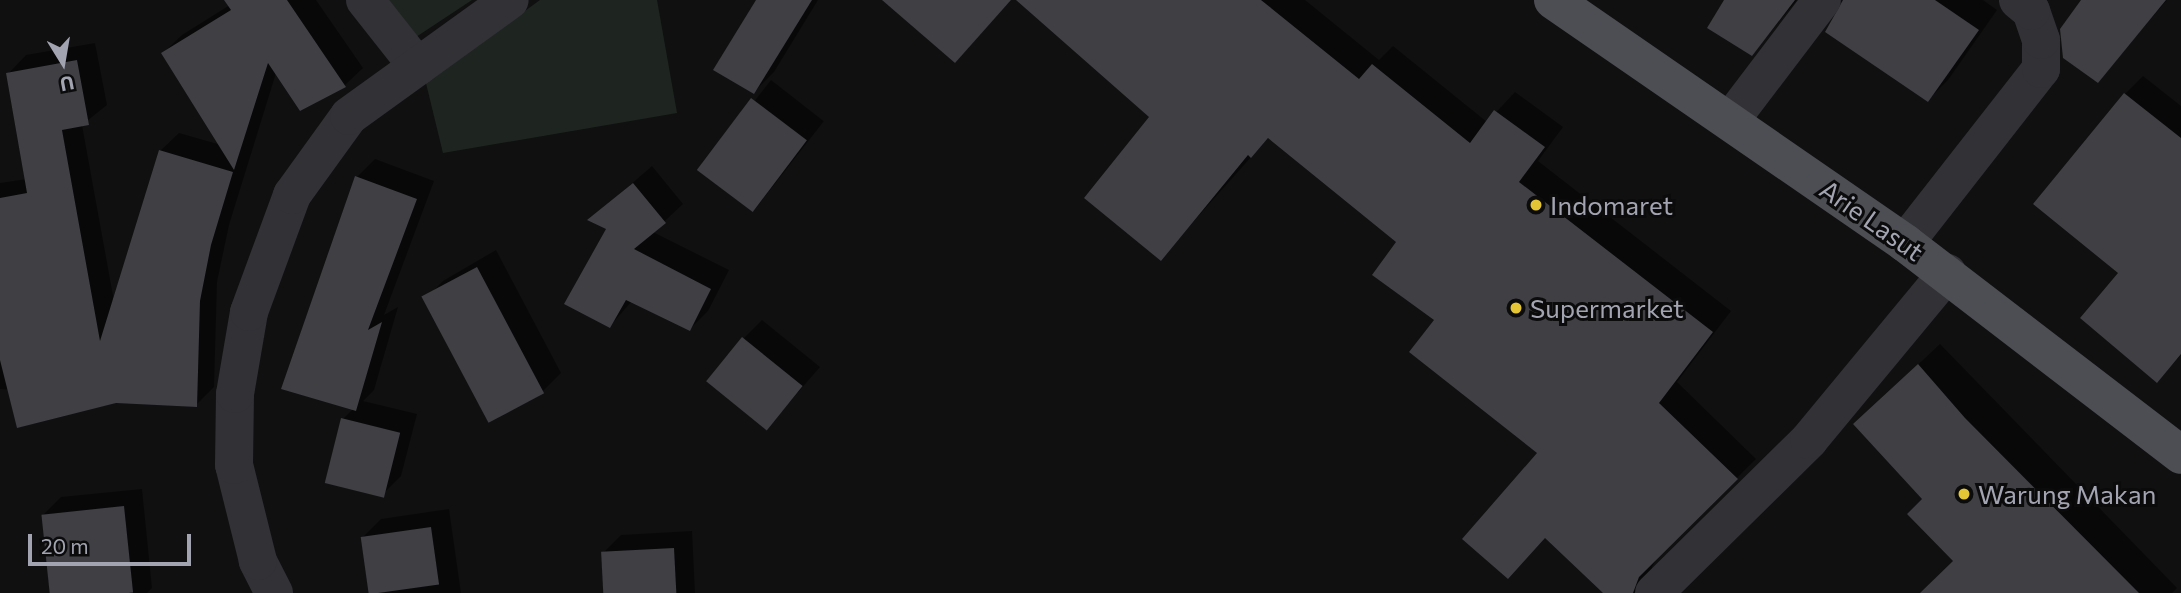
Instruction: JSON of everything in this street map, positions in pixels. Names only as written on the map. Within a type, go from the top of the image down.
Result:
[{"type":"main road","name":"Arie Lasut","points":[[1553,0],[1905,243],[2181,455]]},
{"type":"street","points":[[365,0],[418,67]]},
{"type":"street","points":[[274,593],[258,561],[234,465],[235,394],[248,312],[292,195],[349,116],[510,0]]},
{"type":"street","points":[[1730,121],[1822,0]]},
{"type":"street","points":[[1905,243],[2041,69],[2041,40],[2031,11],[2018,0]]},
{"type":"street","points":[[1654,593],[1809,440],[1947,274]]},
{"type":"shaded area","points":[[388,0],[472,0],[413,39]]},
{"type":"shaded area","points":[[540,0],[657,0],[677,113],[443,153],[426,83]]},
{"type":"building","points":[[224,0],[287,0],[346,87],[300,111],[268,63],[234,170],[161,53],[231,10]]},
{"type":"building","points":[[756,0],[812,0],[754,94],[713,70]]},
{"type":"building","points":[[882,0],[1011,0],[955,63]]},
{"type":"building","points":[[1016,0],[1261,0],[1359,79],[1372,64],[1470,143],[1494,110],[1545,147],[1519,182],[1713,332],[1659,403],[1738,479],[1639,577],[1633,593],[1603,593],[1545,538],[1508,579],[1462,539],[1537,453],[1409,352],[1434,320],[1372,275],[1396,242],[1268,138],[1251,158],[1248,155],[1161,261],[1084,198],[1149,117]]},
{"type":"building","points":[[1724,0],[1795,0],[1752,56],[1707,28]]},
{"type":"building","points":[[1843,0],[1935,0],[1979,30],[1928,102],[1825,32]]},
{"type":"building","points":[[2081,0],[2166,0],[2098,83],[2063,58],[2060,29]]},
{"type":"building","points":[[77,60],[89,125],[62,130],[100,341],[159,150],[233,172],[211,245],[200,301],[197,407],[116,403],[17,428],[0,360],[0,198],[27,193],[6,73]]},
{"type":"building","points":[[2124,93],[2181,138],[2181,354],[2157,383],[2080,318],[2118,273],[2033,204]]},
{"type":"building","points":[[751,98],[807,140],[753,212],[697,170]]},
{"type":"building","points":[[355,176],[417,199],[368,330],[382,322],[356,411],[281,389]]},
{"type":"building","points":[[633,183],[666,223],[634,249],[711,289],[690,331],[626,300],[610,328],[564,304],[606,229],[587,220]]},
{"type":"building","points":[[477,267],[544,393],[489,423],[421,297]]},
{"type":"building","points":[[742,337],[803,386],[767,430],[706,381]]},
{"type":"building","points":[[1918,364],[1965,418],[2139,593],[1920,593],[1953,561],[1907,514],[1922,499],[1853,424]]},
{"type":"building","points":[[341,418],[400,433],[384,498],[325,483]]},
{"type":"building","points":[[124,506],[133,593],[50,593],[41,515]]},
{"type":"building","points":[[431,527],[439,584],[369,593],[361,537]]},
{"type":"building","points":[[674,548],[676,593],[603,593],[601,552]]},
{"type":"place","name":"Indomaret","points":[[1536,205]]},
{"type":"place","name":"Supermarket","points":[[1516,308]]},
{"type":"place","name":"Warung Makan","points":[[1964,494]]}]
